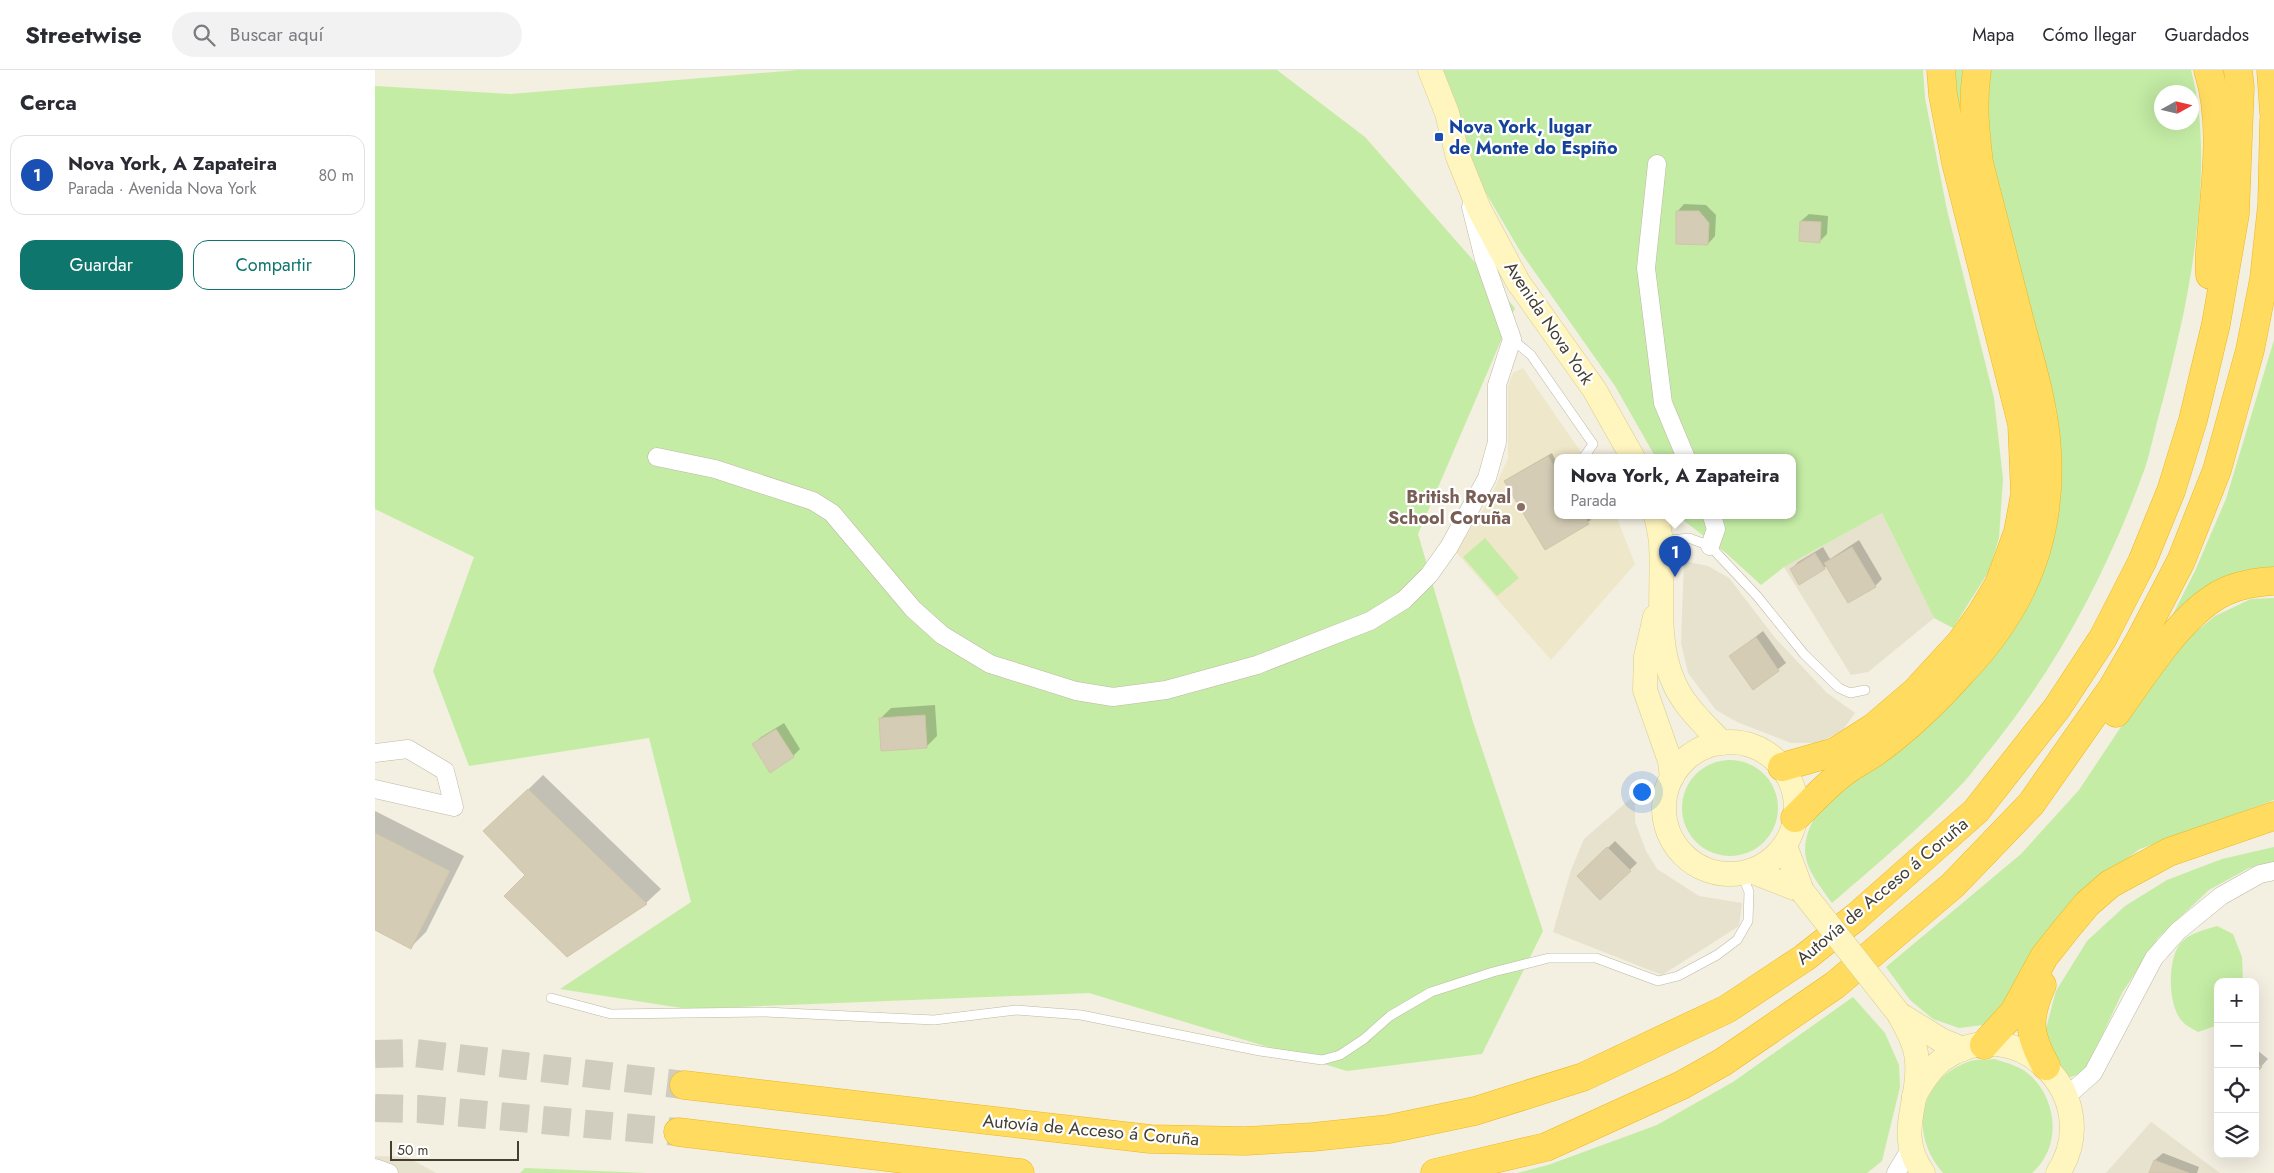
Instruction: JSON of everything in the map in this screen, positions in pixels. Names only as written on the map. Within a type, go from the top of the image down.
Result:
[{"type":"highway","points":[[1782,767],[1835,752],[1874,727],[1915,692],[1961,642],[1981,614],[1999,584],[2018,532],[2025,494],[2022,424],[1956,163],[1943,95],[1941,70]]},
{"type":"highway","points":[[1795,818],[1825,787],[1848,769],[1877,751],[1930,705],[1964,671],[1993,636],[2013,605],[2028,576],[2041,541],[2046,510],[2048,472],[2046,437],[2036,382],[1979,162],[1974,128],[1973,96],[1977,70]]},
{"type":"highway","points":[[2208,70],[2212,82],[2217,136],[2209,270],[2216,324]]},
{"type":"highway","points":[[2222,70],[2227,137],[2225,192],[2235,214]]},
{"type":"highway","name":"Autovía de Acceso á Coruña","points":[[684,1085],[1150,1139],[1245,1141],[1313,1137],[1389,1129],[1475,1111],[1583,1076],[1727,1008],[1805,958],[1885,892],[1976,811],[2057,708],[2103,638],[2142,562],[2171,491],[2193,420],[2216,324],[2235,214],[2240,97],[2238,70]]},
{"type":"highway","points":[[2271,70],[2274,113]]},
{"type":"highway","name":"Autovía de Acceso á Coruña","points":[[1435,1173],[1547,1147],[1682,1086],[1723,1062],[1835,984],[1953,885],[2031,804],[2071,749],[2140,640],[2181,561],[2217,470],[2250,350],[2264,279],[2272,205],[2274,121]]},
{"type":"highway","points":[[1953,885],[1985,865],[2048,806],[2097,741],[2145,672],[2189,618],[2213,598],[2239,587],[2274,581]]},
{"type":"highway","points":[[1974,1047],[2014,1012],[2044,957],[2087,904],[2110,884],[2169,852],[2274,816]]},
{"type":"highway","points":[[2046,1066],[2034,1045],[2031,1025],[2034,1003],[2054,964],[2080,930],[2110,900],[2149,874],[2192,855],[2274,830]]},
{"type":"highway","points":[[679,1132],[1020,1173]]},
{"type":"main road","name":"Avenida Nova York","points":[[1430,70],[1447,113],[1458,157],[1479,209],[1518,282],[1594,389],[1631,454]]},
{"type":"main road","points":[[1657,519],[1661,541],[1663,639],[1667,663],[1674,683],[1688,707],[1721,743]]},
{"type":"main road","points":[[1662,596],[1646,656],[1645,690],[1671,761],[1672,777]]},
{"type":"main road","points":[[1739,742],[1755,747],[1770,755],[1782,767],[1791,783],[1796,800],[1792,833],[1785,846],[1764,866],[1746,872],[1724,874],[1705,870],[1689,861],[1677,847],[1668,831],[1664,813],[1665,794],[1672,777],[1685,760],[1702,748],[1721,743],[1739,742]]},
{"type":"main road","points":[[1785,846],[1802,891],[1899,1014],[1913,1041],[1917,1061],[1914,1096],[1908,1130],[1911,1148],[1923,1173]]},
{"type":"main road","points":[[1746,872],[1802,891]]},
{"type":"main road","points":[[1899,1014],[1941,1040],[1974,1047],[2007,1046],[2028,1053],[2046,1066],[2058,1080],[2067,1096],[2073,1118],[2072,1141],[2063,1170]]},
{"type":"main road","points":[[1914,1096],[1926,1076],[1937,1065],[1974,1047]]},
{"type":"street","name":"Avenida Nova York","points":[[1458,157],[1484,259],[1512,339]]},
{"type":"street","points":[[1657,164],[1646,268],[1663,402],[1684,454]]},
{"type":"street","points":[[657,457],[715,468],[813,501],[832,513],[913,609],[942,635],[990,664],[1076,692],[1113,697],[1166,690],[1257,665],[1370,621],[1404,600],[1429,575],[1449,547],[1487,478],[1497,442],[1497,385],[1512,339]]},
{"type":"street","points":[[1710,546],[1715,529],[1713,519]]},
{"type":"street","points":[[375,753],[408,749],[445,771],[454,807],[375,789]]},
{"type":"street","points":[[2067,1096],[2093,1073],[2154,958],[2178,931],[2221,896],[2259,874],[2274,871]]},
{"type":"street","points":[[1896,1173],[1911,1148]]},
{"type":"street","points":[[375,1168],[389,1173]]},
{"type":"lane","points":[[1512,339],[1531,355],[1593,444],[1586,454]]},
{"type":"lane","points":[[1661,541],[1689,538],[1710,546],[1757,596],[1804,654],[1839,688],[1850,693],[1865,690]]},
{"type":"lane","points":[[551,998],[611,1014],[765,1012],[934,1020],[1016,1010],[1081,1016],[1260,1051],[1322,1060],[1340,1055],[1390,1016],[1431,992],[1493,972],[1549,958],[1596,958],[1658,981],[1678,976],[1717,955],[1737,940],[1748,921],[1749,892],[1746,872]]},
{"type":"shaded area","name":"British Royal School Coruña","points":[[1523,368],[1582,454],[1554,454],[1554,519],[1617,519],[1635,564],[1551,660],[1456,552],[1490,499],[1508,458],[1508,387],[1513,373]]},
{"type":"shaded area","points":[[1882,513],[1934,618],[1868,672],[1851,675],[1784,567]]},
{"type":"shaded area","points":[[1684,561],[1708,566],[1729,578],[1776,639],[1827,693],[1855,713],[1842,731],[1819,743],[1791,743],[1737,722],[1716,710],[1688,673],[1681,643]]},
{"type":"shaded area","points":[[1635,795],[1635,822],[1646,851],[1657,869],[1699,896],[1742,903],[1739,926],[1662,975],[1553,932],[1571,870],[1584,839]]},
{"type":"shaded area","points":[[2151,1122],[2220,1173],[2106,1173]]},
{"type":"shaded area","points":[[375,1156],[407,1157],[436,1173],[375,1173]]},
{"type":"green space","points":[[798,70],[1277,70],[1365,137],[1515,308],[1418,534],[1473,722],[1543,931],[1482,1054],[1347,1071],[1089,993],[688,1009],[560,989],[691,902],[649,738],[469,766],[433,671],[474,557],[375,509],[375,86],[511,94]]},
{"type":"green space","points":[[1441,70],[1923,70],[1925,98],[1947,210],[1994,398],[2003,479],[1999,538],[1989,571],[1953,628],[1934,618],[1882,513],[1784,567],[1761,585],[1726,553],[1683,520],[1796,519],[1796,454],[1654,454],[1615,386],[1520,251],[1476,176],[1456,107]]},
{"type":"green space","points":[[1953,70],[1965,70],[1961,86],[1962,117],[1955,88]]},
{"type":"green space","points":[[1989,70],[2191,70],[2194,85],[2154,85],[2154,130],[2199,130],[2199,119],[2200,193],[2193,257],[2183,316],[2145,468],[2131,505],[2098,578],[2060,649],[2039,682],[1992,747],[1944,802],[1881,861],[1832,903],[1815,879],[1806,859],[1806,838],[1818,811],[2042,571],[1986,139]]},
{"type":"green space","points":[[2274,340],[2274,570],[2167,626],[2195,571],[2226,499]]},
{"type":"green space","points":[[1485,538],[1519,578],[1497,596],[1463,557]]},
{"type":"green space","points":[[2274,598],[2274,800],[2140,849],[2095,882],[2004,1007],[1983,1025],[1959,1028],[1933,1019],[1910,1000],[1886,967],[2021,854],[2079,790],[2170,653],[2215,616],[2251,599]]},
{"type":"green space","points":[[1730,760],[1748,763],[1764,774],[1775,790],[1778,808],[1775,826],[1764,842],[1748,853],[1730,856],[1712,853],[1696,842],[1685,826],[1682,808],[1685,790],[1696,774],[1712,763]]},
{"type":"green space","points":[[2274,847],[2274,862],[2249,868],[2209,890],[2158,938],[2122,993],[2085,1072],[2068,1078],[2050,1053],[2045,1032],[2056,991],[2087,941],[2125,906],[2167,880],[2222,859]]},
{"type":"green space","points":[[2217,926],[2233,934],[2242,957],[2243,978],[2214,978],[2214,1026],[2198,1032],[2182,1021],[2177,1014],[2171,983],[2173,961],[2180,944],[2197,932]]},
{"type":"green space","points":[[1853,997],[1885,1033],[1899,1065],[1900,1087],[1882,1161],[1867,1173],[1517,1173],[1548,1165],[1657,1125],[1733,1082]]},
{"type":"green space","points":[[1994,1059],[2023,1070],[2041,1088],[2047,1099],[2053,1125],[2048,1151],[2032,1173],[1943,1173],[1932,1157],[1925,1141],[1924,1109],[1930,1094],[1939,1080],[1953,1069],[1970,1061]]},
{"type":"green space","points":[[525,1168],[646,1173],[520,1173]]},
{"type":"building","points":[[1676,211],[1699,211],[1709,223],[1708,245],[1676,244]]},
{"type":"building","points":[[1800,221],[1821,222],[1820,243],[1799,241]]},
{"type":"building","points":[[1548,456],[1554,466],[1554,519],[1586,519],[1589,524],[1545,550],[1504,481]]},
{"type":"building","points":[[1852,547],[1876,587],[1848,603],[1824,563]]},
{"type":"building","points":[[1815,553],[1825,569],[1799,585],[1790,569]]},
{"type":"building","points":[[1756,637],[1779,671],[1753,690],[1729,656]]},
{"type":"building","points":[[925,715],[927,748],[881,751],[879,718]]},
{"type":"building","points":[[776,729],[794,757],[770,773],[752,744]]},
{"type":"building","points":[[528,789],[647,904],[567,957],[504,896],[525,875],[483,831]]},
{"type":"building","points":[[375,833],[450,871],[411,949],[375,930]]},
{"type":"building","points":[[1607,847],[1631,871],[1600,900],[1577,876]]},
{"type":"building","points":[[2154,1160],[2189,1173],[2149,1173]]},
{"type":"tunnel","points":[[375,1054],[415,1053],[684,1085]]},
{"type":"tunnel","points":[[375,1108],[419,1109],[678,1132]]},
{"type":"place","name":"Nova York, lugar de Monte do Espiño","points":[[1439,137]]},
{"type":"place","name":"British Royal School Coruña","points":[[1521,507]]},
{"type":"place","name":"Nova York, A Zapateira","points":[[1675,577]]}]
